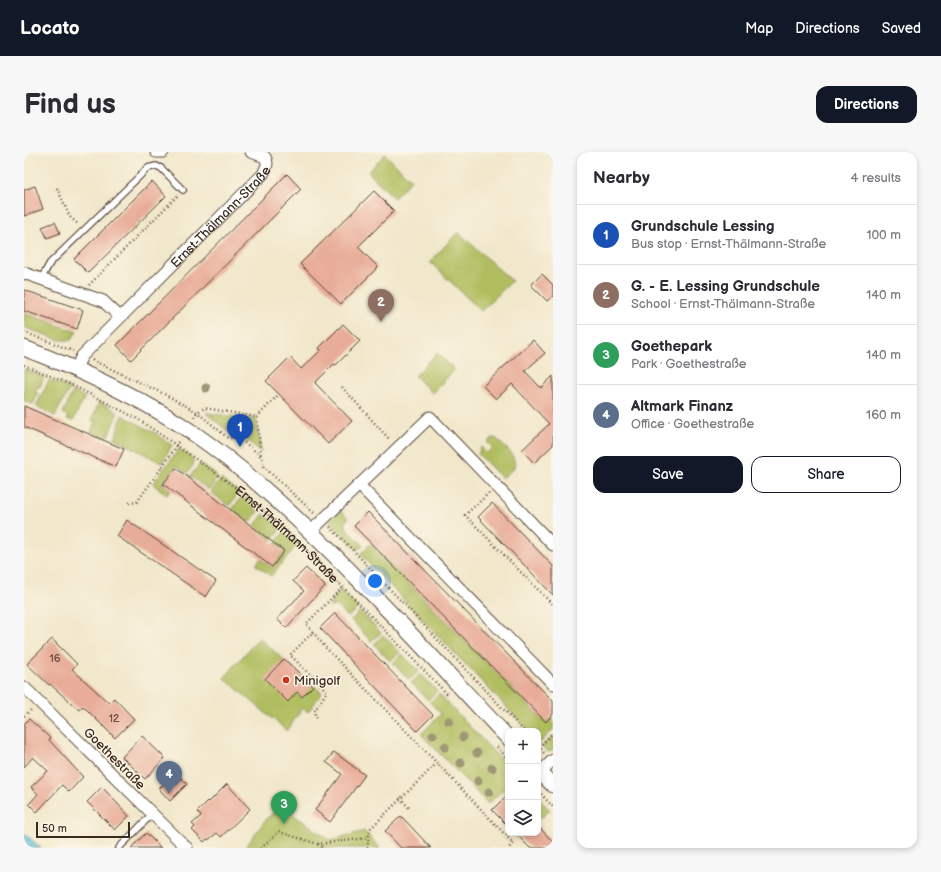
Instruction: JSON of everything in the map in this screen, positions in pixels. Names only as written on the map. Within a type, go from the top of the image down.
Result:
[{"type":"main road","name":"Ernst-Thälmann-Straße","points":[[24,348],[75,370],[137,400],[186,429],[229,460],[274,498],[355,576],[505,735]]},
{"type":"main road","points":[[541,773],[553,786]]},
{"type":"street","points":[[156,152],[163,152]]},
{"type":"street","name":"Ernst-Thälmann-Straße","points":[[75,370],[82,356],[263,174],[267,166],[265,157],[251,152]]},
{"type":"street","points":[[24,273],[102,301],[120,317]]},
{"type":"street","name":"Ernst-Thälmann-Straße","points":[[310,532],[430,417],[553,545]]},
{"type":"street","points":[[359,485],[553,684]]},
{"type":"street","name":"Goethestraße","points":[[24,687],[187,848]]},
{"type":"street","points":[[541,769],[553,760]]},
{"type":"lane","points":[[41,279],[50,263],[148,168],[156,166],[161,168],[183,190]]},
{"type":"lane","points":[[119,848],[152,814]]},
{"type":"path","points":[[57,188],[70,217],[84,230]]},
{"type":"path","points":[[84,294],[89,284],[183,190]]},
{"type":"path","name":"Ernst-Thälmann-Straße","points":[[24,365],[72,385],[136,418],[245,494],[300,543],[448,696]]},
{"type":"path","points":[[342,387],[398,447]]},
{"type":"path","points":[[257,417],[279,394]]},
{"type":"path","points":[[129,503],[137,502],[174,450],[197,412],[205,408],[257,417]]},
{"type":"path","points":[[257,417],[262,457]]},
{"type":"path","points":[[496,486],[465,515],[553,605]]},
{"type":"path","points":[[355,576],[306,624],[330,653],[513,843],[509,848]]},
{"type":"path","points":[[313,632],[290,655],[327,691],[314,712],[317,718]]},
{"type":"path","points":[[541,745],[553,733]]},
{"type":"path","points":[[492,742],[505,756]]},
{"type":"path","points":[[368,848],[368,838],[371,828],[437,763]]},
{"type":"path","points":[[541,794],[553,807]]},
{"type":"path","points":[[400,798],[410,809]]},
{"type":"path","points":[[261,848],[278,832],[318,844],[324,848]]},
{"type":"path","points":[[318,844],[368,838]]},
{"type":"green space","points":[[385,154],[411,180],[394,198],[368,172]]},
{"type":"green space","points":[[458,232],[512,281],[481,311],[430,262]]},
{"type":"green space","points":[[24,313],[77,332],[71,340],[59,340],[24,327]]},
{"type":"green space","points":[[437,353],[455,370],[432,393],[415,376]]},
{"type":"green space","points":[[24,369],[44,377],[40,387],[38,386],[35,392],[38,394],[33,404],[24,401]]},
{"type":"green space","points":[[49,380],[70,388],[55,416],[36,406]]},
{"type":"green space","points":[[73,391],[85,397],[73,421],[67,419],[68,416],[63,413]]},
{"type":"green space","points":[[99,402],[118,412],[108,436],[104,438],[91,432],[95,422],[92,420]]},
{"type":"green space","points":[[206,413],[256,419],[261,452],[240,434],[231,434]]},
{"type":"green space","points":[[122,415],[155,433],[172,445],[162,463],[115,439]]},
{"type":"green space","points":[[493,438],[497,439],[512,454],[515,464],[513,469],[502,478],[478,454],[481,447],[487,453],[493,448],[487,442]]},
{"type":"green space","points":[[179,449],[193,459],[193,466],[187,473],[176,466],[162,484],[171,491],[167,495],[153,484]]},
{"type":"green space","points":[[200,464],[215,474],[217,478],[209,490],[190,476]]},
{"type":"green space","points":[[221,479],[236,490],[238,494],[229,506],[211,492]]},
{"type":"green space","points":[[242,497],[258,511],[250,523],[232,509]]},
{"type":"green space","points":[[340,510],[348,518],[345,522],[347,529],[363,545],[357,550],[330,523],[330,520]]},
{"type":"green space","points":[[264,514],[280,528],[272,540],[254,526]]},
{"type":"green space","points":[[284,532],[297,545],[271,576],[256,565],[260,559],[272,568],[285,550],[275,543]]},
{"type":"green space","points":[[370,544],[546,723],[553,716],[553,730],[541,742],[541,728],[526,728],[360,554]]},
{"type":"green space","points":[[341,590],[358,608],[348,617],[336,605],[330,607],[332,600]]},
{"type":"green space","points":[[360,611],[381,633],[371,641],[351,620]]},
{"type":"green space","points":[[383,635],[400,652],[390,661],[374,644]]},
{"type":"green space","points":[[259,638],[322,693],[308,712],[302,708],[287,731],[224,678]]},
{"type":"green space","points":[[402,654],[419,671],[409,680],[393,663]]},
{"type":"green space","points":[[421,674],[437,691],[428,700],[411,683]]},
{"type":"green space","points":[[439,694],[505,764],[505,790],[504,789],[488,804],[421,734],[441,714],[430,702]]},
{"type":"green space","points":[[553,735],[553,750],[548,752],[542,746]]},
{"type":"green space","points":[[541,800],[550,810],[541,818]]},
{"type":"green space","points":[[281,806],[330,840],[364,831],[380,848],[245,848],[267,818]]},
{"type":"water","points":[[24,833],[41,848],[26,848],[24,846]]},
{"type":"building","points":[[287,174],[301,189],[131,360],[117,345]]},
{"type":"building","points":[[152,181],[166,196],[88,273],[74,259]]},
{"type":"building","points":[[35,186],[43,209],[24,216],[24,190]]},
{"type":"building","points":[[374,191],[394,211],[358,247],[378,267],[341,304],[300,264]]},
{"type":"building","points":[[55,222],[60,233],[47,238],[42,227]]},
{"type":"building","points":[[542,274],[553,285],[553,296],[547,301],[531,285]]},
{"type":"building","points":[[24,290],[83,310],[77,329],[24,311]]},
{"type":"building","points":[[343,324],[360,341],[315,383],[352,421],[328,444],[266,381],[290,357],[301,369],[321,350],[319,348]]},
{"type":"building","points":[[533,340],[545,353],[525,371],[541,388],[553,376],[553,445],[534,463],[522,450],[549,424],[512,384],[496,399],[483,386]]},
{"type":"building","points":[[24,406],[124,449],[116,467],[24,427]]},
{"type":"building","points":[[176,468],[284,551],[272,567],[163,484]]},
{"type":"building","points":[[492,503],[553,566],[553,595],[478,517]]},
{"type":"building","points":[[368,512],[553,701],[553,714],[546,722],[354,526]]},
{"type":"building","points":[[127,520],[216,581],[206,597],[117,536]]},
{"type":"building","points":[[306,568],[325,586],[286,628],[277,619],[304,591],[293,581]]},
{"type":"building","points":[[335,613],[433,715],[417,731],[320,628]]},
{"type":"building","points":[[52,639],[77,664],[72,669],[109,703],[114,698],[134,719],[115,738],[83,706],[79,710],[27,664]]},
{"type":"building","name":"Minigolf","points":[[284,659],[313,686],[302,697],[297,692],[288,702],[265,679]]},
{"type":"building","points":[[29,719],[50,738],[49,740],[83,777],[69,792],[62,785],[37,812],[29,804],[38,794],[31,787],[48,771],[33,757],[24,767],[24,724]]},
{"type":"building","points":[[142,736],[165,758],[145,779],[122,757]]},
{"type":"building","points":[[334,752],[365,775],[330,822],[315,810],[342,774],[326,762]]},
{"type":"building","points":[[176,773],[187,784],[170,801],[159,789]]},
{"type":"building","points":[[227,784],[250,809],[221,837],[217,833],[204,842],[192,830],[195,827],[192,824],[201,816],[197,812]]},
{"type":"building","points":[[102,787],[129,816],[115,830],[87,802]]},
{"type":"building","points":[[505,797],[505,823],[492,810]]},
{"type":"building","points":[[401,816],[431,848],[401,848],[385,831]]},
{"type":"building","points":[[541,829],[553,842],[553,848],[530,848],[518,836],[541,836]]},
{"type":"building","points":[[146,833],[161,848],[131,848]]},
{"type":"place","name":"G. - E. Lessing Grundschule","points":[[381,322]]},
{"type":"place","name":"Grundschule Lessing","points":[[240,447]]},
{"type":"place","name":"Minigolf","points":[[286,680]]},
{"type":"place","name":"Altmark Finanz","points":[[169,794]]},
{"type":"place","name":"Goethepark","points":[[284,824]]}]
